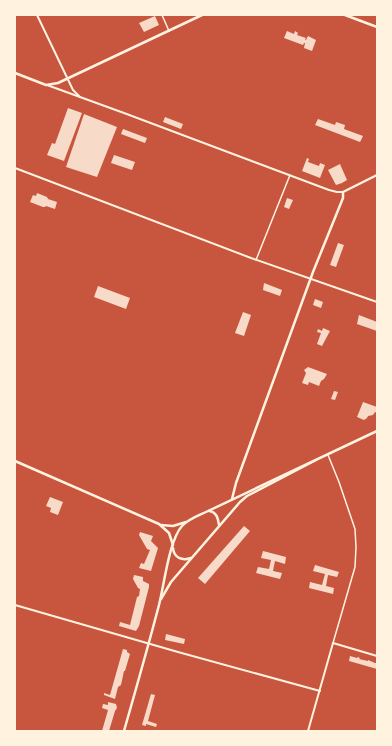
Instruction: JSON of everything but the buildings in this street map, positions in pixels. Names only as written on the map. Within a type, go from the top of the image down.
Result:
[{"type":"main road","points":[[15,73],[46,85],[54,85],[202,15]]},
{"type":"main road","points":[[345,15],[377,27]]},
{"type":"main road","points":[[232,499],[236,483],[310,280],[343,198],[343,192],[377,175]]},
{"type":"main road","points":[[15,462],[159,524],[173,526],[186,522],[377,431]]},
{"type":"main road","points":[[159,603],[171,582],[233,509],[247,496],[314,463],[317,460]]},
{"type":"main road","points":[[208,511],[215,514],[218,518],[219,526]]},
{"type":"main road","points":[[124,731],[173,546],[181,526],[186,522]]},
{"type":"main road","points":[[159,524],[169,533],[174,554],[177,557],[186,560],[191,558]]},
{"type":"street","points":[[37,15],[73,90],[82,98]]},
{"type":"street","points":[[162,15],[169,31]]},
{"type":"street","points":[[46,85],[290,174],[329,190],[343,192]]},
{"type":"street","points":[[15,168],[310,280],[377,302]]},
{"type":"street","points":[[256,260],[290,174]]},
{"type":"street","points":[[308,731],[355,567],[355,529],[340,482],[328,454]]},
{"type":"street","points":[[15,606],[320,691]]},
{"type":"street","points":[[333,643],[377,656]]}]
